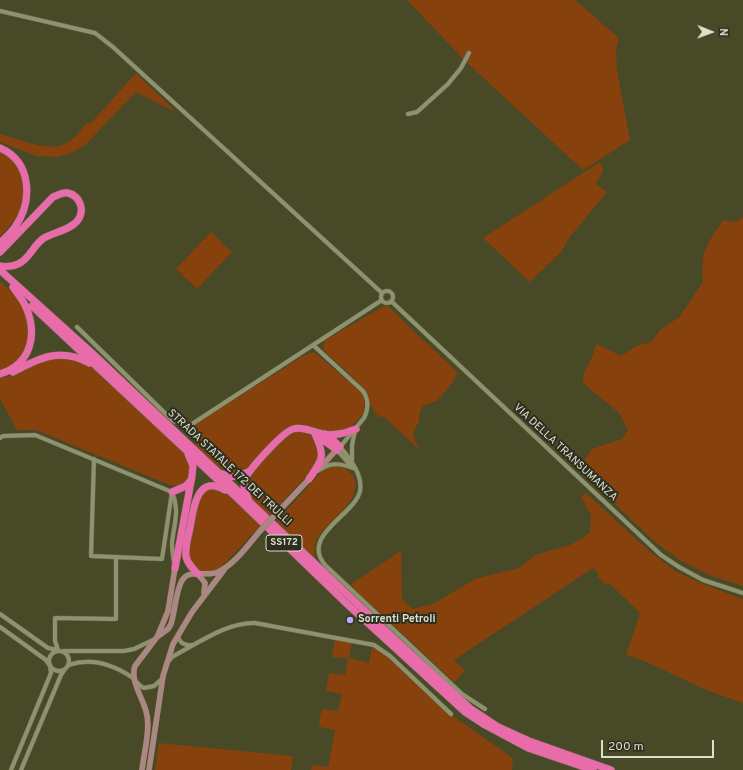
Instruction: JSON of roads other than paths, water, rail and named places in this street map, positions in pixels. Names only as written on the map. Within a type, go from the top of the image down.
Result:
[{"type":"highway","points":[[0,148],[10,154],[20,164],[26,177],[27,185],[26,198],[19,220],[14,228],[0,243]]},
{"type":"highway","points":[[0,266],[11,267],[23,262],[37,244],[44,238],[76,224],[80,218],[82,210],[81,203],[76,197],[68,193],[59,194],[53,197],[1,251]]},
{"type":"highway","name":"STRADA STATALE 172 DEI TRULLI","points":[[0,270],[92,353],[400,644],[471,709],[498,726],[529,741],[611,770]]},
{"type":"highway","name":"STRADA STATALE 172 DEI TRULLI","points":[[0,276],[236,497],[347,604],[465,712],[528,748],[593,770]]},
{"type":"highway","points":[[0,376],[21,361],[28,350],[32,337],[31,324],[27,311],[22,300],[13,287]]},
{"type":"highway","points":[[0,376],[7,375],[47,356],[74,356],[97,367]]},
{"type":"highway","points":[[253,505],[244,490],[245,481],[250,471],[288,431],[299,428],[312,432],[338,435],[356,429]]},
{"type":"highway","points":[[312,432],[338,449]]},
{"type":"highway","points":[[311,477],[322,458],[321,445],[312,432]]},
{"type":"highway","points":[[324,434],[331,438],[338,449]]},
{"type":"highway","points":[[175,568],[192,476],[192,461],[184,449]]},
{"type":"highway","points":[[215,470],[226,476],[235,477],[250,471]]},
{"type":"highway","points":[[172,492],[186,486],[192,476]]},
{"type":"highway","points":[[198,574],[190,565],[186,556],[196,498],[202,490],[214,486],[221,488],[236,497]]},
{"type":"street","points":[[0,11],[95,33],[113,47],[382,293]]},
{"type":"street","points":[[408,114],[417,112],[448,84],[461,68],[469,53]]},
{"type":"street","points":[[382,293],[387,291],[391,292],[393,297],[391,301],[386,303],[382,300]]},
{"type":"street","points":[[382,293],[382,300]]},
{"type":"street","points":[[77,327],[173,421],[183,425],[192,424],[382,300]]},
{"type":"street","name":"VIA DELLA TRANSUMANZA","points":[[391,301],[661,555],[703,580],[743,593]]},
{"type":"street","points":[[149,770],[165,666],[179,632],[201,598],[230,564],[338,449],[356,429],[367,413],[368,400],[359,387],[313,345]]},
{"type":"street","points":[[354,468],[351,451],[356,429]]},
{"type":"street","points":[[1,437],[35,435],[172,492]]},
{"type":"street","points":[[338,449],[349,457],[360,484],[358,495],[322,538],[319,552],[322,561],[462,694],[485,709]]},
{"type":"street","points":[[94,459],[90,556],[162,559],[172,492]]},
{"type":"street","points":[[311,477],[324,467],[331,464],[340,464],[354,468]]},
{"type":"street","points":[[142,770],[148,725],[147,715],[134,679],[133,671],[135,666],[157,637],[168,610],[175,568],[172,549],[177,516],[172,492]]},
{"type":"street","points":[[58,650],[55,641],[55,618],[116,619],[116,557]]},
{"type":"street","points":[[0,614],[48,648],[64,651],[124,651],[140,647],[168,629],[171,624],[181,581],[188,575],[214,574],[230,564]]},
{"type":"street","points":[[198,574],[204,581],[205,587],[201,598]]},
{"type":"street","points":[[165,666],[175,655],[194,645],[229,627],[248,623],[365,643],[374,646],[390,656],[451,714]]},
{"type":"street","points":[[0,627],[46,660],[52,668],[58,671],[78,662],[102,662],[134,679],[141,687],[148,688],[158,684],[163,676]]},
{"type":"street","points":[[179,632],[179,638],[182,643],[189,646],[194,645]]},
{"type":"street","points":[[11,770],[50,673],[50,656],[58,650]]},
{"type":"street","points":[[21,770],[61,675],[67,667],[68,656],[64,651]]},
{"type":"street","points":[[143,762],[150,763]]},
{"type":"place","name":"Sorrenti Petroli","points":[[350,620]]}]
